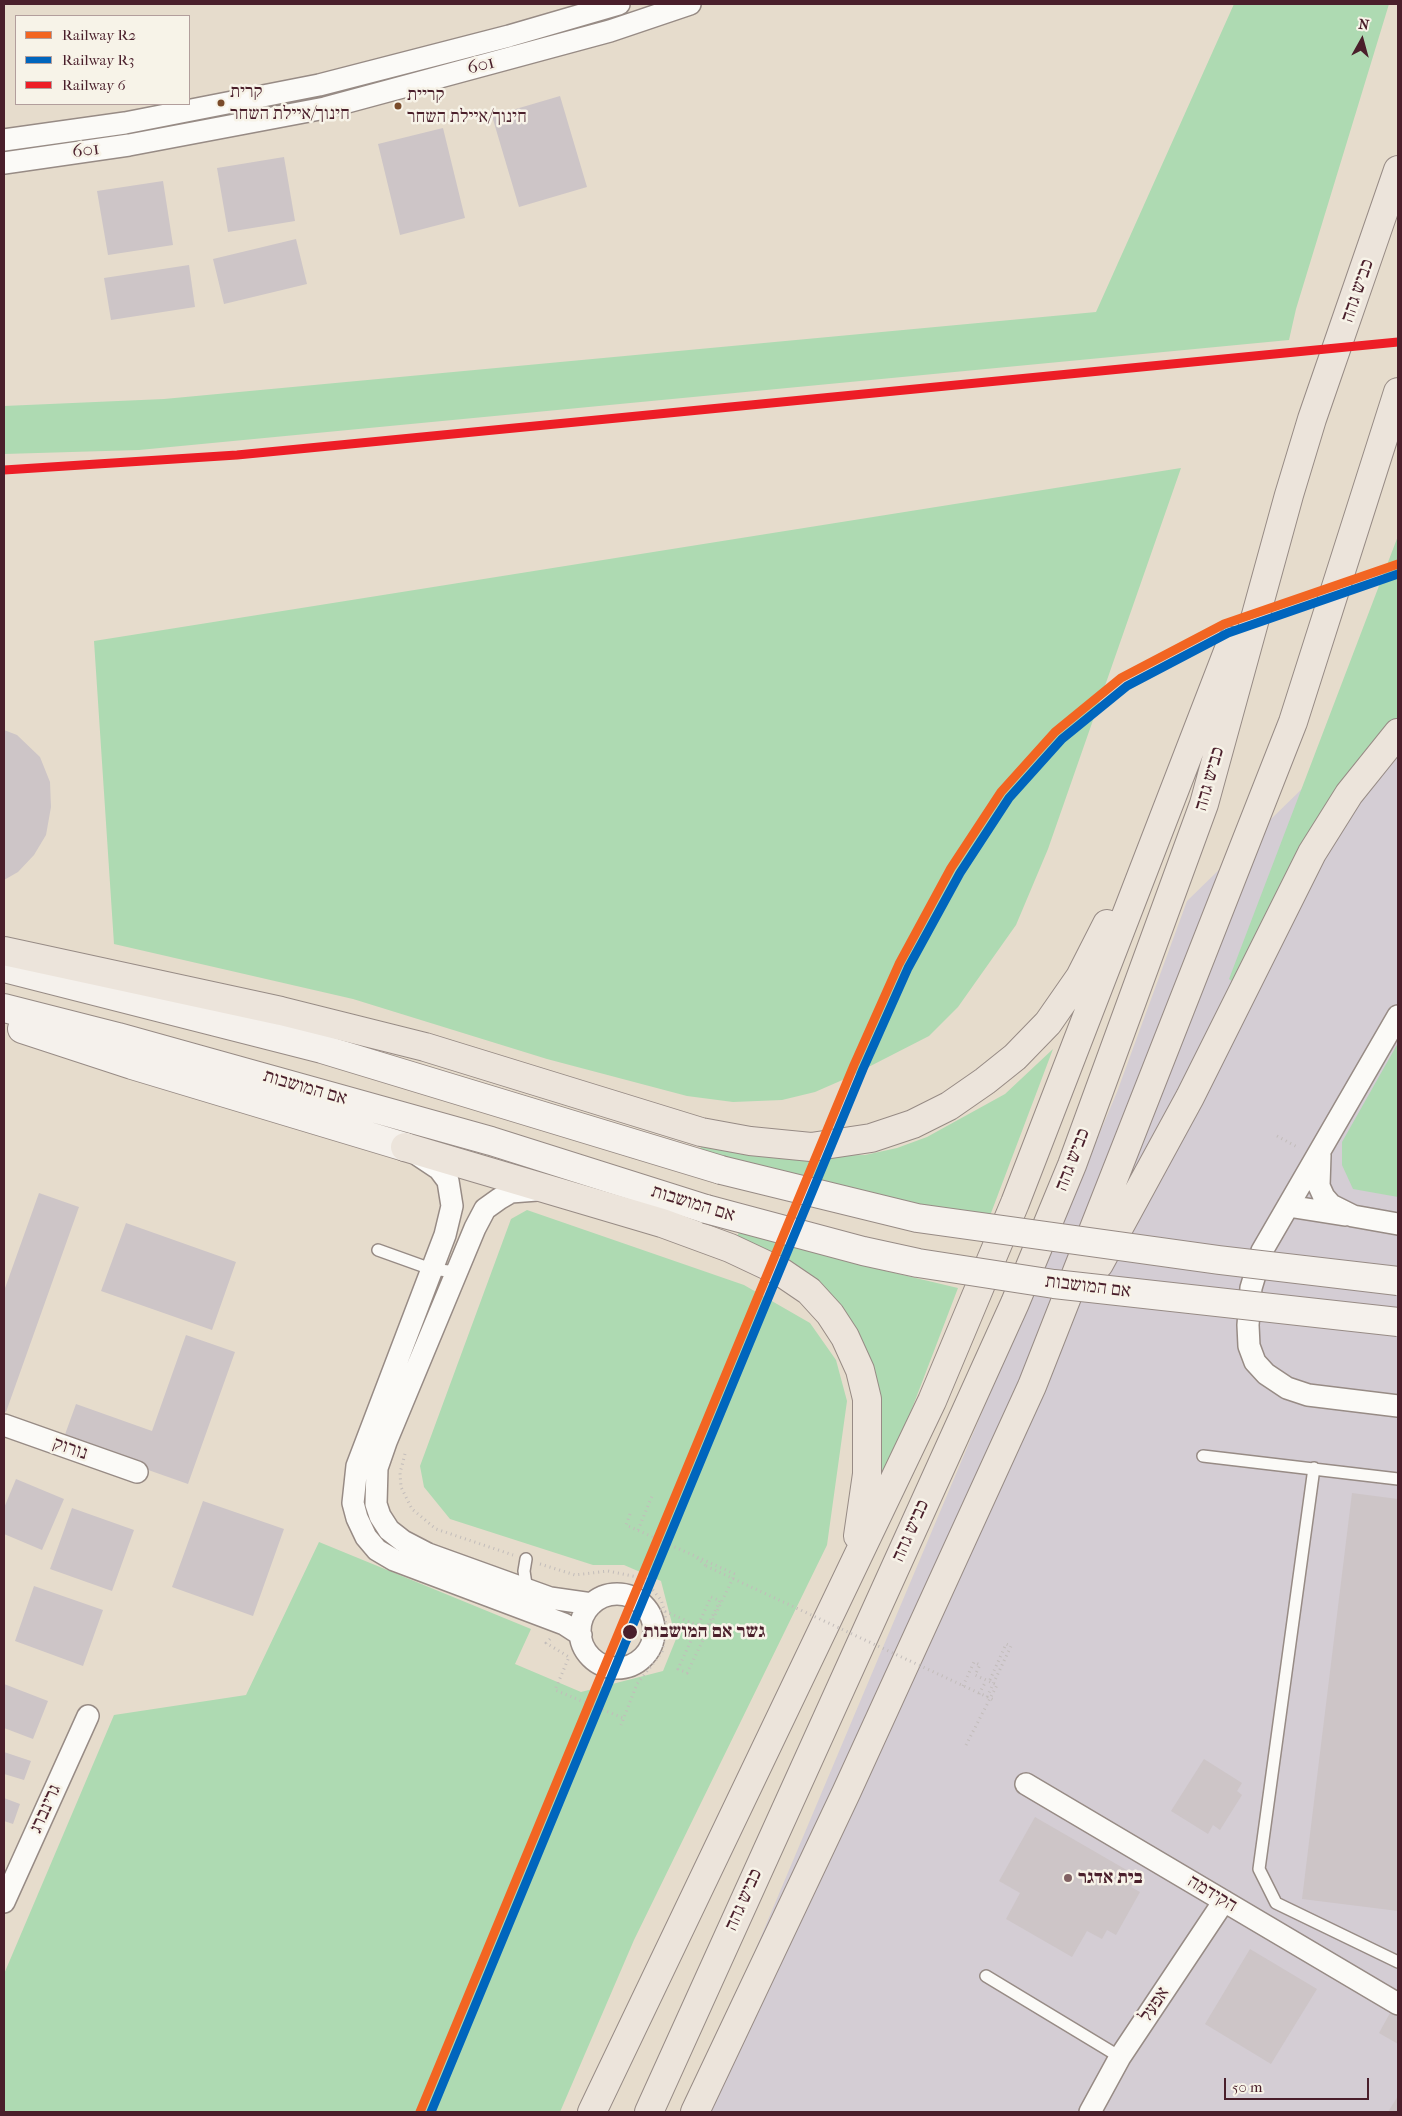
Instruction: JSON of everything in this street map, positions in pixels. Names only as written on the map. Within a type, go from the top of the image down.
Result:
[{"type":"highway","name":"כביש גהה","points":[[649,2112],[1015,1303],[1072,1165],[1204,804],[1289,495],[1312,419],[1367,265],[1398,170]]},
{"type":"highway","points":[[695,2112],[846,1793],[1032,1386],[1293,722],[1398,392]]},
{"type":"highway","points":[[592,2112],[851,1566],[932,1401],[1015,1203],[1289,495]]},
{"type":"highway","points":[[1032,1386],[1190,1097],[1312,853],[1350,794],[1398,733]]},
{"type":"highway","points":[[4,951],[281,1011],[424,1047],[702,1132],[785,1145],[831,1146],[872,1138],[913,1124],[949,1106],[1016,1057],[1048,1023],[1080,977],[1176,791]]},
{"type":"highway","points":[[405,1147],[662,1223],[730,1248],[782,1272],[802,1286],[830,1314],[845,1338],[860,1370],[867,1399],[869,1434],[863,1511],[851,1566]]},
{"type":"main road","points":[[4,968],[322,1050],[721,1170],[918,1218],[1219,1260],[1398,1281]]},
{"type":"main road","name":"אם המושבות","points":[[4,1008],[136,1042],[482,1138],[706,1210],[845,1247],[918,1263],[1054,1284],[1398,1322]]},
{"type":"main road","points":[[4,1023],[140,1068],[405,1147]]},
{"type":"street","name":"601","points":[[4,140],[125,122],[319,85],[509,36],[619,4]]},
{"type":"street","name":"601","points":[[4,163],[129,145],[325,108],[610,31],[690,4]]},
{"type":"street","points":[[1398,1016],[1262,1251],[1251,1288],[1249,1346],[1255,1362],[1273,1379],[1287,1388],[1308,1395],[1398,1406]]},
{"type":"street","points":[[405,1147],[439,1169],[448,1181],[452,1192],[452,1206],[431,1269],[357,1466],[354,1502],[357,1518],[366,1537],[377,1550],[394,1560],[572,1630],[590,1656],[599,1663],[622,1668],[633,1665],[650,1650],[654,1638],[651,1616],[640,1590],[613,1594],[592,1604],[585,1613],[581,1624],[572,1630]]},
{"type":"street","points":[[1320,1151],[1318,1177],[1324,1197],[1339,1210],[1353,1216]]},
{"type":"street","points":[[557,1192],[525,1190],[511,1192],[485,1209],[386,1442],[377,1468],[376,1504],[380,1516],[389,1530],[403,1541],[428,1554],[527,1590],[570,1602],[592,1604]]},
{"type":"street","points":[[1288,1206],[1398,1224]]},
{"type":"street","name":"נורוק","points":[[4,1425],[137,1472]]},
{"type":"street","name":"גרינברג","points":[[4,1902],[88,1716]]},
{"type":"street","name":"הקידמה","points":[[1026,1784],[1398,2004]]},
{"type":"street","name":"אפעל","points":[[1090,2112],[1120,2057],[1224,1902]]},
{"type":"lane","points":[[378,1250],[431,1269],[457,1272]]},
{"type":"lane","points":[[1203,1456],[1398,1479]]},
{"type":"lane","points":[[1314,1468],[1258,1869],[1276,1903],[1398,1962]]},
{"type":"lane","points":[[526,1559],[524,1571],[527,1590]]},
{"type":"lane","points":[[986,1976],[1120,2057]]},
{"type":"path","points":[[406,1450],[400,1473],[401,1487],[412,1509],[436,1529],[575,1575],[608,1571],[629,1575],[640,1590],[665,1612],[706,1629],[720,1601],[711,1597],[678,1669],[686,1674],[735,1575]]},
{"type":"path","points":[[638,1530],[652,1496]]},
{"type":"path","points":[[630,1514],[626,1525],[693,1554],[996,1701]]},
{"type":"path","points":[[640,1590],[662,1541]]},
{"type":"path","points":[[693,1554],[706,1566],[735,1575]]},
{"type":"path","points":[[570,1602],[575,1575]]},
{"type":"path","points":[[621,1724],[637,1684],[662,1652],[666,1630],[665,1612],[661,1600],[640,1590]]},
{"type":"path","points":[[572,1630],[546,1643],[569,1657],[555,1690],[623,1718]]},
{"type":"path","points":[[980,1694],[1006,1644],[1011,1646],[987,1697]]},
{"type":"path","points":[[963,1686],[974,1662],[980,1664],[975,1675],[997,1685],[965,1747]]},
{"type":"shaded area","points":[[1398,692],[1398,2112],[687,2112],[1117,1092],[1187,901],[1352,740]]},
{"type":"green space","points":[[1234,4],[1389,4],[1296,309],[1289,340],[139,450],[4,454],[4,406],[164,399],[1096,312]]},
{"type":"green space","points":[[1181,468],[1048,849],[1016,925],[958,1007],[929,1036],[847,1078],[815,1092],[782,1100],[733,1102],[687,1096],[547,1059],[353,999],[114,944],[94,641]]},
{"type":"green space","points":[[1398,536],[1398,720],[1373,749],[1239,986],[1229,979]]},
{"type":"green space","points":[[1398,1043],[1398,1197],[1353,1189],[1342,1165],[1342,1142]]},
{"type":"green space","points":[[1053,1049],[988,1221],[695,1153],[709,1140],[824,1156],[865,1155],[897,1148],[927,1137],[1005,1094]]},
{"type":"green space","points":[[527,1210],[744,1285],[810,1323],[836,1360],[847,1401],[827,1545],[634,1940],[560,2112],[4,2112],[4,1974],[114,1715],[246,1695],[319,1542],[531,1629],[515,1664],[581,1692],[663,1671],[676,1639],[661,1581],[624,1565],[593,1565],[450,1519],[424,1487],[420,1466],[511,1219]]},
{"type":"green space","points":[[741,1228],[844,1261],[958,1288],[887,1474],[874,1465],[865,1350],[733,1245]]},
{"type":"building","points":[[560,96],[587,187],[519,207],[492,116]]},
{"type":"building","points":[[443,128],[465,218],[400,235],[378,144]]},
{"type":"building","points":[[284,157],[295,221],[228,232],[217,168]]},
{"type":"building","points":[[163,181],[173,245],[108,255],[97,191]]},
{"type":"building","points":[[296,239],[307,284],[224,304],[213,259]]},
{"type":"building","points":[[189,265],[195,307],[111,320],[104,278]]},
{"type":"building","points":[[4,730],[17,735],[40,757],[50,782],[51,807],[46,835],[34,855],[18,872],[4,880]]},
{"type":"building","points":[[39,1193],[79,1207],[6,1412],[4,1411],[4,1291]]},
{"type":"building","points":[[126,1223],[236,1262],[212,1330],[101,1291]]},
{"type":"building","points":[[186,1335],[235,1352],[188,1484],[63,1440],[76,1404],[152,1431]]},
{"type":"building","points":[[16,1479],[64,1499],[42,1550],[4,1534],[4,1508]]},
{"type":"building","points":[[1352,1493],[1398,1499],[1398,1911],[1302,1899]]},
{"type":"building","points":[[203,1501],[284,1529],[253,1616],[172,1587]]},
{"type":"building","points":[[72,1508],[134,1530],[112,1591],[50,1569]]},
{"type":"building","points":[[34,1586],[103,1610],[83,1666],[15,1641]]},
{"type":"building","points":[[4,1684],[48,1701],[33,1739],[4,1728]]},
{"type":"building","points":[[4,1752],[31,1761],[24,1780],[4,1774]]},
{"type":"building","points":[[1204,1759],[1242,1783],[1237,1791],[1242,1795],[1220,1830],[1213,1825],[1208,1834],[1171,1811]]},
{"type":"building","points":[[4,1798],[20,1804],[13,1824],[4,1821]]},
{"type":"building","name":"בית אדגר","points":[[1035,1817],[1137,1876],[1131,1887],[1140,1892],[1116,1935],[1107,1930],[1102,1939],[1087,1931],[1072,1957],[1006,1919],[1020,1893],[999,1881]]},
{"type":"building","points":[[1250,1949],[1317,1989],[1271,2064],[1205,2024]]},
{"type":"building","points":[[1390,2013],[1398,2017],[1398,2044],[1379,2033]]},
{"type":"building","points":[[1398,2096],[1398,2112],[1388,2112]]},
{"type":"rail line","name":"6","points":[[4,470],[237,455],[1398,342]]},
{"type":"rail line","name":"R2","points":[[420,2112],[854,1065],[899,964],[951,868],[1001,792],[1055,732],[1121,678],[1224,624],[1398,564]]},
{"type":"rail line","name":"R3","points":[[431,2112],[863,1069],[908,968],[960,873],[1009,798],[1062,739],[1127,686],[1228,633],[1398,574]]},
{"type":"place","name":"קרית חינוך/איילת השחר","points":[[221,103]]},
{"type":"place","name":"קריית חינוך/איילת השחר","points":[[398,106]]},
{"type":"place","name":"גשר אם המושבות","points":[[630,1632]]},
{"type":"place","name":"בית אדגר","points":[[1068,1878]]}]
